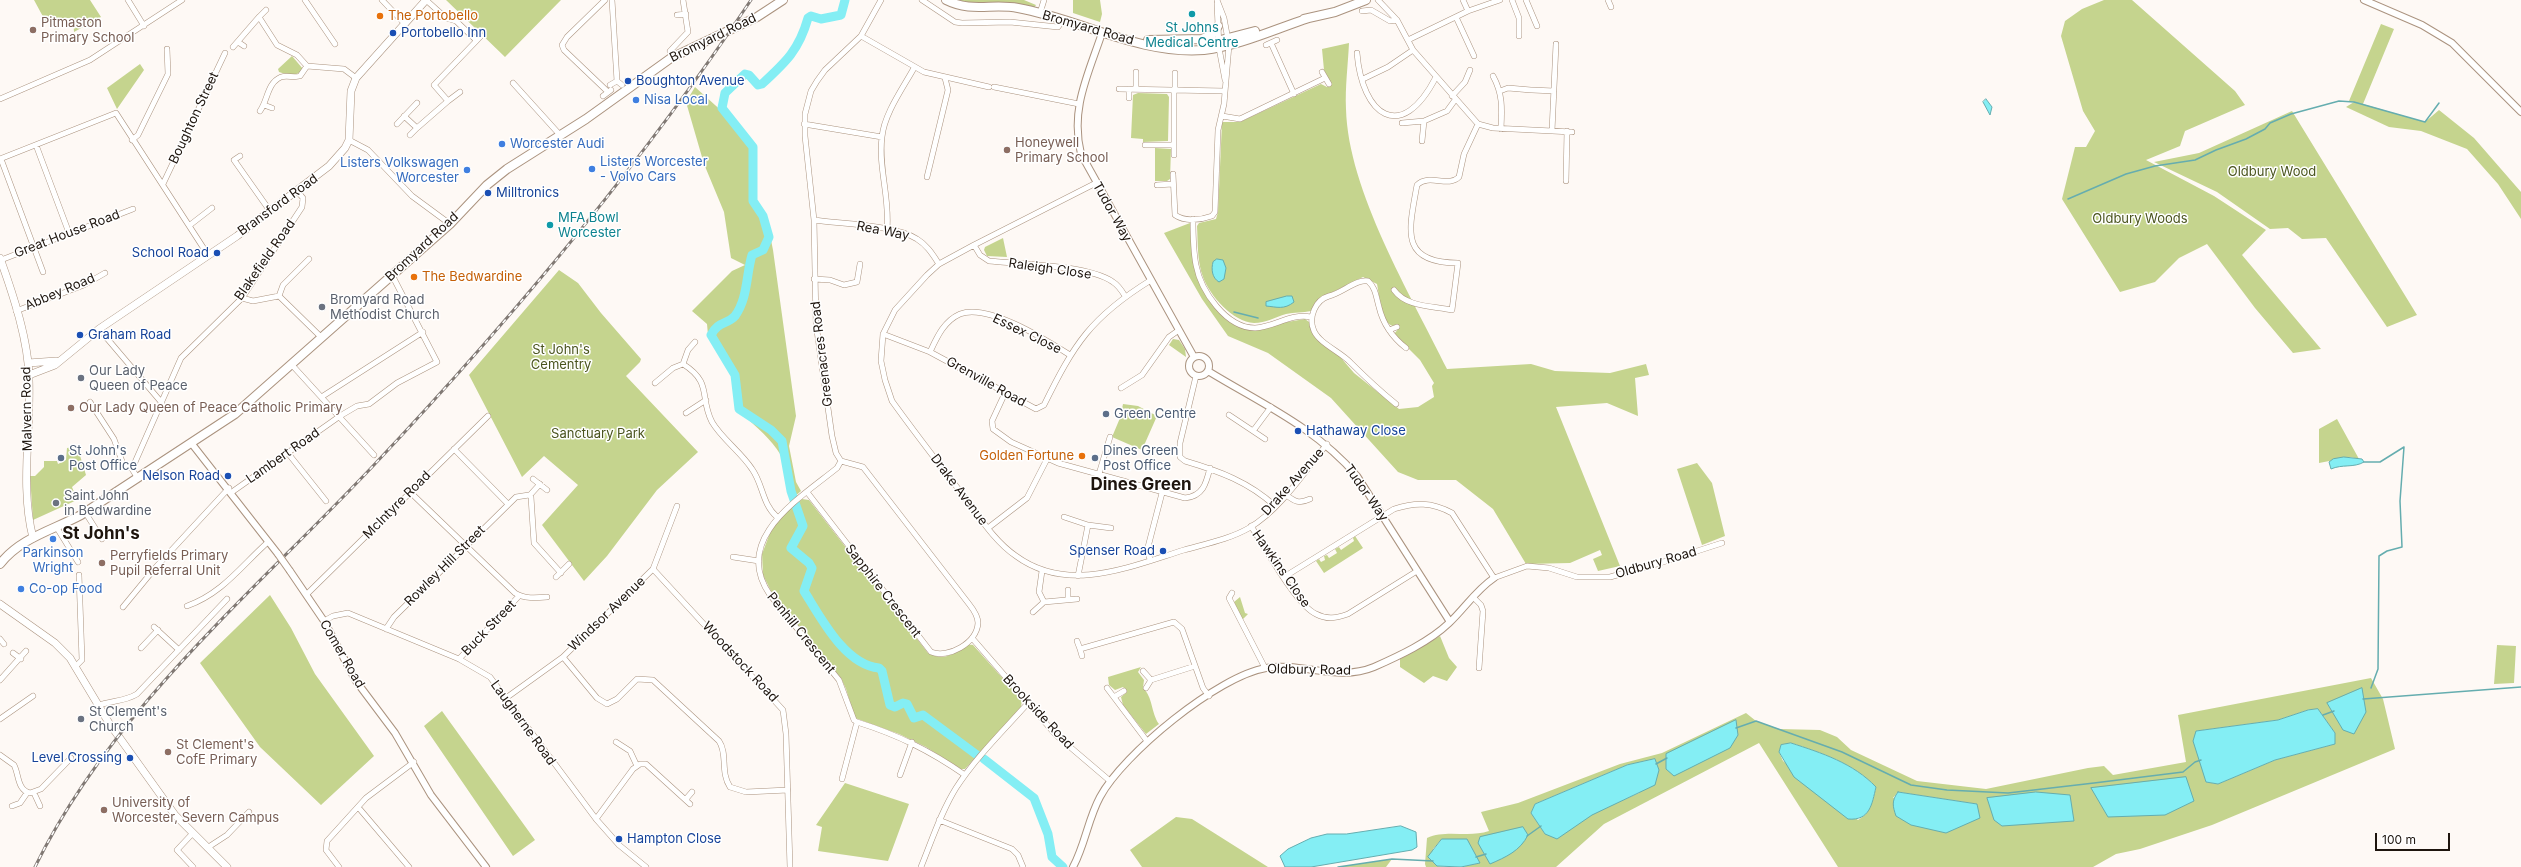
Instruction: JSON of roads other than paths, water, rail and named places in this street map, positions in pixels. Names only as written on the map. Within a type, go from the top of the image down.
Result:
[{"type":"main road","points":[[349,140],[351,92],[356,78],[426,0]]},
{"type":"main road","name":"Bromyard Road","points":[[33,538],[58,528],[85,512],[137,477],[192,444],[235,414],[450,224],[495,178],[560,135],[670,55],[757,17],[783,0]]},
{"type":"main road","name":"Bromyard Road","points":[[946,0],[967,8],[1016,8],[1040,13],[1127,40],[1179,49],[1219,44],[1338,10],[1366,0]]},
{"type":"main road","points":[[1127,40],[1202,39],[1213,34],[1218,26]]},
{"type":"main road","name":"Bransford Road","points":[[29,375],[43,371],[61,359],[99,329],[298,192],[330,166],[345,148],[349,140]]},
{"type":"main road","name":"Malvern Road","points":[[0,259],[16,311],[28,363],[27,476],[29,520],[33,538]]},
{"type":"main road","name":"Bransford Road","points":[[28,363],[49,363],[61,359]]},
{"type":"main road","points":[[0,564],[10,550],[33,538]]},
{"type":"main road","points":[[0,604],[55,643],[75,667],[97,706],[150,781],[192,834],[227,867]]},
{"type":"street","points":[[128,0],[144,26]]},
{"type":"street","points":[[0,99],[90,60],[182,0]]},
{"type":"street","points":[[305,0],[335,44]]},
{"type":"street","points":[[382,0],[405,24]]},
{"type":"street","points":[[426,0],[446,18],[456,21],[476,40]]},
{"type":"street","points":[[605,0],[567,37],[562,45],[564,50],[609,89]]},
{"type":"street","points":[[602,96],[616,81],[612,0]]},
{"type":"street","points":[[670,55],[688,32],[683,0]]},
{"type":"street","name":"Greenacres Road","points":[[841,461],[836,453],[832,436],[816,324],[814,220],[804,124],[808,100],[817,81],[825,70],[861,36],[881,0]]},
{"type":"street","points":[[922,0],[955,22],[1010,22],[1058,27],[1062,21]]},
{"type":"street","points":[[1040,13],[1044,0]]},
{"type":"street","points":[[1217,0],[1219,44],[1225,83]]},
{"type":"street","points":[[1173,174],[1172,184],[1175,215],[1181,218],[1205,219],[1215,212],[1218,130],[1222,116],[1225,91],[1228,41],[1217,0]]},
{"type":"street","points":[[1378,0],[1397,20],[1413,50],[1478,124],[1501,129],[1569,132],[1566,181]]},
{"type":"street","points":[[1463,0],[1468,11]]},
{"type":"street","points":[[1408,40],[1468,11],[1500,0]]},
{"type":"street","points":[[1512,0],[1519,18],[1519,36]]},
{"type":"street","points":[[1526,0],[1537,26]]},
{"type":"street","points":[[1608,0],[1611,7]]},
{"type":"street","points":[[2364,0],[2422,25],[2452,43],[2521,112]]},
{"type":"street","points":[[233,47],[266,10]]},
{"type":"street","points":[[1362,11],[1372,10],[1390,21],[1397,20]]},
{"type":"street","points":[[677,16],[686,14]]},
{"type":"street","points":[[259,17],[277,45],[297,55],[308,66],[344,70],[356,78]]},
{"type":"street","points":[[1456,17],[1474,56]]},
{"type":"street","name":"Tudor Way","points":[[1102,33],[1079,104],[1076,132],[1081,154],[1194,357]]},
{"type":"street","points":[[448,101],[434,85],[481,36]]},
{"type":"street","points":[[861,36],[914,68],[945,78],[1079,104]]},
{"type":"street","points":[[1277,40],[1268,44],[1294,94]]},
{"type":"street","points":[[238,42],[244,46]]},
{"type":"street","points":[[1552,131],[1556,44]]},
{"type":"street","points":[[132,140],[138,135],[168,74],[167,49]]},
{"type":"street","points":[[1363,79],[1413,50]]},
{"type":"street","name":"Boughton Street","points":[[163,184],[225,53]]},
{"type":"street","points":[[1357,53],[1363,79],[1377,109],[1384,115],[1393,116],[1408,112],[1421,101],[1436,77]]},
{"type":"street","points":[[260,111],[264,105],[271,84],[283,77],[300,76],[308,66]]},
{"type":"street","points":[[887,229],[889,210],[882,137],[887,120],[914,68]]},
{"type":"street","points":[[1402,122],[1424,121],[1447,111],[1470,70]]},
{"type":"street","points":[[1136,72],[1136,90]]},
{"type":"street","points":[[1322,72],[1329,84]]},
{"type":"street","points":[[1174,155],[1175,73]]},
{"type":"street","points":[[1493,76],[1500,91],[1501,129]]},
{"type":"street","points":[[927,176],[948,90],[945,78]]},
{"type":"street","points":[[1222,116],[1240,119],[1325,78]]},
{"type":"street","points":[[616,81],[622,85]]},
{"type":"street","points":[[513,83],[560,135]]},
{"type":"street","points":[[1500,91],[1508,88],[1554,91]]},
{"type":"street","points":[[1119,89],[1225,91]]},
{"type":"street","points":[[1129,89],[1129,98]]},
{"type":"street","points":[[410,135],[460,92]]},
{"type":"street","points":[[397,124],[417,103]]},
{"type":"street","points":[[264,105],[272,108]]},
{"type":"street","points":[[43,272],[35,246],[0,159],[116,113],[132,140],[163,184],[208,255]]},
{"type":"street","points":[[404,116],[417,128]]},
{"type":"street","points":[[1422,141],[1424,121]]},
{"type":"street","points":[[804,124],[882,137]]},
{"type":"street","points":[[1394,290],[1400,299],[1415,304],[1452,310],[1458,263],[1428,260],[1415,250],[1411,237],[1415,194],[1417,185],[1424,180],[1445,181],[1459,177],[1464,154],[1478,124]]},
{"type":"street","points":[[349,140],[368,150],[412,196],[450,224]]},
{"type":"street","points":[[1145,145],[1173,145]]},
{"type":"street","points":[[36,146],[69,233]]},
{"type":"street","points":[[240,156],[234,160],[270,211]]},
{"type":"street","name":"Drake Avenue","points":[[1096,183],[939,264],[894,310],[882,334],[882,361],[885,380],[892,401],[988,528],[1016,556],[1042,570],[1078,576],[1097,575],[1150,561],[1233,535],[1251,526],[1275,506],[1327,444]]},
{"type":"street","points":[[1156,185],[1172,184]]},
{"type":"street","name":"Blakefield Road","points":[[162,403],[181,358],[242,298],[302,207],[303,198],[298,192]]},
{"type":"street","points":[[190,225],[212,208]]},
{"type":"street","name":"Great House Road","points":[[0,259],[133,209]]},
{"type":"street","points":[[1193,219],[1196,266],[1201,280],[1216,305],[1233,322],[1255,328],[1295,316],[1311,317]]},
{"type":"street","name":"Rea Way","points":[[814,220],[887,229],[916,238],[930,250],[939,264]]},
{"type":"street","name":"Raleigh Close","points":[[974,245],[980,256],[989,260],[1068,269],[1107,278],[1115,283],[1126,296]]},
{"type":"street","points":[[279,296],[284,285],[309,259]]},
{"type":"street","points":[[814,280],[850,285],[857,282],[860,264]]},
{"type":"street","name":"Abbey Road","points":[[16,311],[84,285],[105,273]]},
{"type":"street","points":[[323,396],[423,332],[392,275]]},
{"type":"street","name":"Grenville Road","points":[[882,334],[930,352],[1033,408],[1042,407],[1070,355],[1096,321],[1126,296],[1151,280]]},
{"type":"street","points":[[1396,404],[1357,371],[1351,362],[1319,338],[1313,328],[1311,317],[1316,307],[1326,297],[1344,291],[1362,280],[1368,281],[1376,292],[1382,318],[1394,339],[1406,348]]},
{"type":"street","points":[[242,298],[253,301],[279,296]]},
{"type":"street","points":[[279,296],[322,338]]},
{"type":"street","name":"Essex Close","points":[[930,352],[946,324],[960,314],[978,312],[1030,332],[1070,355]]},
{"type":"street","points":[[1389,330],[1397,327]]},
{"type":"street","points":[[99,329],[162,403],[132,468]]},
{"type":"street","points":[[1121,388],[1142,375],[1169,337],[1179,330]]},
{"type":"street","name":"Lambert Road","points":[[230,490],[340,416],[357,406],[369,404],[397,382],[438,362],[423,332]]},
{"type":"street","points":[[655,383],[673,368],[683,364],[688,350],[695,342]]},
{"type":"street","points":[[1194,357],[1204,357],[1210,366],[1205,375],[1196,376],[1189,370],[1190,361],[1194,357]]},
{"type":"street","points":[[683,364],[702,381],[710,416],[715,427],[752,468],[768,510],[777,517]]},
{"type":"street","points":[[292,365],[323,396],[374,454]]},
{"type":"street","name":"Tudor Way","points":[[1208,371],[1302,425],[1327,444],[1357,476],[1450,622]]},
{"type":"street","points":[[1196,376],[1179,452],[1182,460],[1210,468],[1250,486],[1275,506]]},
{"type":"street","points":[[1005,393],[992,421],[993,429],[1011,442],[1047,459],[1162,493],[1185,498],[1193,497],[1204,488],[1210,468]]},
{"type":"street","points":[[686,413],[706,400]]},
{"type":"street","points":[[90,402],[114,439],[123,464],[132,468],[137,477]]},
{"type":"street","points":[[1253,431],[1271,407]]},
{"type":"street","points":[[1229,415],[1266,439]]},
{"type":"street","name":"McIntyre Road","points":[[307,594],[488,416]]},
{"type":"street","points":[[1099,474],[1110,437]]},
{"type":"street","name":"Comer Road","points":[[192,444],[230,490],[307,594],[356,681],[414,762],[431,795],[486,867]]},
{"type":"street","points":[[454,449],[507,503],[516,497],[530,496]]},
{"type":"street","points":[[286,452],[326,501]]},
{"type":"street","points":[[988,528],[1028,498],[1047,459]]},
{"type":"street","points":[[841,461],[856,463],[870,474],[969,604],[978,619],[976,632],[972,638]]},
{"type":"street","name":"Penhill Crescent","points":[[841,461],[837,468],[791,504],[777,517],[761,546],[759,561],[762,580],[766,590],[839,680],[854,720],[857,722]]},
{"type":"street","points":[[533,479],[547,490]]},
{"type":"street","points":[[540,484],[530,496],[534,543],[561,572]]},
{"type":"street","points":[[123,606],[156,567],[230,490]]},
{"type":"street","name":"Buck Street","points":[[410,492],[519,596],[547,597]]},
{"type":"street","name":"Sapphire Crescent","points":[[807,492],[931,652],[938,655],[947,654],[972,638]]},
{"type":"street","points":[[1150,561],[1148,547],[1162,493]]},
{"type":"street","points":[[1285,494],[1294,501],[1301,503],[1310,499]]},
{"type":"street","name":"Rowley Hill Street","points":[[386,629],[389,622],[507,503]]},
{"type":"street","points":[[1284,577],[1394,509],[1415,503],[1441,507],[1457,519],[1494,578]]},
{"type":"street","name":"Windsor Avenue","points":[[506,698],[563,657],[653,570],[678,506]]},
{"type":"street","points":[[85,512],[102,539]]},
{"type":"street","points":[[1064,517],[1088,525],[1111,528]]},
{"type":"street","points":[[1078,576],[1088,525]]},
{"type":"street","name":"Hawkins Close","points":[[1251,526],[1302,604],[1310,611],[1321,617],[1337,618],[1348,614],[1417,571]]},
{"type":"street","points":[[58,528],[78,562]]},
{"type":"street","points":[[187,606],[203,600],[225,585],[268,542]]},
{"type":"street","name":"Oldbury Road","points":[[1074,864],[1094,810],[1110,781],[1147,741],[1177,717],[1236,679],[1265,668],[1285,668],[1329,673],[1350,673],[1373,667],[1434,635],[1450,622],[1473,597],[1494,578],[1527,566],[1548,568],[1577,577],[1610,577],[1660,564],[1722,543]]},
{"type":"street","points":[[733,557],[759,561]]},
{"type":"street","points":[[556,577],[569,564]]},
{"type":"street","name":"Woodstock Road","points":[[653,570],[783,710],[786,734],[790,867]]},
{"type":"street","points":[[1042,570],[1039,592],[1044,602]]},
{"type":"street","points":[[75,667],[82,660],[80,575]]},
{"type":"street","points":[[1068,590],[1068,599]]},
{"type":"street","points":[[1232,593],[1229,598],[1262,659],[1265,668]]},
{"type":"street","name":"Buck Street","points":[[459,659],[519,596]]},
{"type":"street","points":[[1473,597],[1481,605],[1483,611],[1479,668]]},
{"type":"street","points":[[97,706],[108,702],[124,701],[137,694],[227,599]]},
{"type":"street","points":[[1033,612],[1044,602],[1077,599]]},
{"type":"street","name":"Laugherne Road","points":[[324,622],[333,616],[348,613],[459,659],[490,677],[596,819],[619,845],[646,867]]},
{"type":"street","points":[[1080,649],[1174,622],[1182,629],[1203,688],[1209,696]]},
{"type":"street","points":[[142,648],[156,629],[179,650]]},
{"type":"street","name":"Brookside Road","points":[[972,638],[1060,739],[1110,781]]},
{"type":"street","points":[[0,640],[4,644]]},
{"type":"street","points":[[1077,641],[1082,656]]},
{"type":"street","points":[[0,680],[21,659],[26,651]]},
{"type":"street","points":[[13,653],[21,659]]},
{"type":"street","points":[[563,657],[597,698],[606,704],[618,699],[637,679],[653,680],[719,741],[723,750],[723,770],[730,787],[746,792],[788,790]]},
{"type":"street","points":[[1146,688],[1150,680],[1195,666]]},
{"type":"street","points":[[1142,671],[1150,680]]},
{"type":"street","points":[[1107,688],[1147,741]]},
{"type":"street","points":[[1114,697],[1124,691]]},
{"type":"street","points":[[0,719],[33,696]]},
{"type":"street","points":[[921,867],[939,820],[965,775],[1028,703]]},
{"type":"street","points":[[843,779],[857,722],[886,731],[912,742],[965,775]]},
{"type":"street","points":[[616,742],[630,751],[637,766]]},
{"type":"street","points":[[900,774],[912,742]]},
{"type":"street","points":[[2,756],[14,765],[20,784],[27,793]]},
{"type":"street","points":[[27,793],[34,793],[71,758]]},
{"type":"street","points":[[338,867],[326,850],[327,841],[358,807],[414,762]]},
{"type":"street","points":[[596,819],[637,766],[646,764],[690,804]]},
{"type":"street","points":[[686,799],[692,792]]},
{"type":"street","points":[[12,806],[20,803],[27,793]]},
{"type":"street","points":[[34,793],[40,806]]},
{"type":"street","points":[[358,807],[409,867]]},
{"type":"street","points":[[207,848],[227,835],[250,812]]},
{"type":"street","points":[[939,820],[1012,850],[1018,855],[1023,867]]},
{"type":"street","points":[[192,834],[175,848],[193,867]]},
{"type":"water","points":[[1986,99],[1992,107],[1990,115],[1983,102]]},
{"type":"water","points":[[1217,259],[1223,260],[1226,268],[1224,279],[1219,282],[1213,276],[1212,270],[1213,262]]},
{"type":"water","points":[[1292,296],[1294,302],[1290,305],[1284,307],[1266,306],[1266,302]]},
{"type":"water","points":[[2344,457],[2362,459],[2364,462],[2356,465],[2331,469],[2329,462],[2333,459]]},
{"type":"water","points":[[2362,688],[2366,712],[2354,734],[2343,730],[2327,703]]},
{"type":"water","points":[[2318,709],[2335,733],[2335,744],[2275,760],[2218,784],[2206,782],[2193,741],[2196,731],[2278,720],[2308,710]]},
{"type":"water","points":[[1736,720],[1738,735],[1730,748],[1674,776],[1666,769],[1666,754]]},
{"type":"water","points":[[1791,743],[1825,755],[1847,765],[1867,779],[1876,787],[1869,810],[1861,817],[1848,819],[1794,777],[1779,752],[1781,745]]},
{"type":"water","points":[[1655,759],[1659,770],[1655,785],[1592,815],[1557,839],[1545,834],[1531,813],[1535,804],[1627,765]]},
{"type":"water","points":[[2186,777],[2194,801],[2165,815],[2108,817],[2091,788]]},
{"type":"water","points":[[1898,792],[1977,804],[1980,818],[1946,833],[1911,825],[1896,816],[1893,804],[1894,798]]},
{"type":"water","points":[[2036,792],[2070,795],[2074,821],[2002,826],[1994,820],[1987,798]]},
{"type":"water","points":[[1401,826],[1416,832],[1417,847],[1412,850],[1311,867],[1285,867],[1280,856],[1288,849],[1311,838],[1327,834],[1346,834]]},
{"type":"water","points":[[1523,827],[1528,835],[1525,841],[1507,856],[1490,864],[1478,843],[1480,837]]},
{"type":"water","points":[[1442,839],[1467,839],[1480,863],[1461,867],[1437,866],[1428,857]]},
{"type":"waterway","points":[[845,0],[841,15],[821,19],[811,16],[808,18],[800,39],[791,55],[762,84],[758,85],[749,75],[745,74],[725,93],[722,108],[753,147],[753,201],[763,216],[769,237],[763,250],[752,255],[745,294],[735,316],[717,327],[711,335],[735,375],[739,409],[771,430],[782,441],[791,491],[803,526],[791,548],[809,563],[812,568],[804,591],[818,614],[835,638],[855,658],[867,665],[879,668],[882,671],[890,705],[895,707],[903,703],[907,704],[914,718],[923,715],[977,755]]},
{"type":"waterway","points":[[2068,199],[2126,174],[2155,166],[2195,160],[2216,150],[2246,139],[2265,129],[2270,123],[2291,114],[2339,101],[2354,102],[2425,122],[2439,103]]},
{"type":"waterway","points":[[1234,312],[1258,318]]},
{"type":"waterway","points":[[2364,462],[2380,462],[2404,447],[2400,501],[2402,547],[2387,551],[2379,556],[2378,669],[2371,688]]},
{"type":"waterway","points":[[2363,699],[2521,687]]},
{"type":"waterway","points":[[2323,715],[2334,711]]},
{"type":"waterway","points":[[1736,728],[1756,721],[1842,752],[1911,785],[1947,790],[2008,793],[2094,783],[2183,772],[2195,762],[2201,760]]},
{"type":"waterway","points":[[1656,764],[1667,758]]},
{"type":"waterway","points":[[984,759],[1034,798],[1048,834],[1052,857],[1063,867]]},
{"type":"waterway","points":[[1527,836],[1541,826]]},
{"type":"waterway","points":[[1476,857],[1486,854]]},
{"type":"waterway","points":[[1338,867],[1392,859],[1433,861]]},
{"type":"railway","points":[[35,867],[67,809],[104,755],[145,703],[234,606],[373,466],[524,299],[619,182],[709,62],[751,0]]},
{"type":"place","name":"St Johns Medical Centre","points":[[1192,14]]},
{"type":"place","name":"The Portobello","points":[[380,16]]},
{"type":"place","name":"Pitmaston Primary School","points":[[33,30]]},
{"type":"place","name":"Portobello Inn","points":[[393,33]]},
{"type":"place","name":"Boughton Avenue","points":[[628,81]]},
{"type":"place","name":"Nisa Local","points":[[636,100]]},
{"type":"place","name":"Worcester Audi","points":[[502,144]]},
{"type":"place","name":"Honeywell Primary School","points":[[1007,150]]},
{"type":"place","name":"Listers Worcester - Volvo Cars","points":[[592,169]]},
{"type":"place","name":"Listers Volkswagen Worcester","points":[[467,170]]},
{"type":"place","name":"Milltronics","points":[[488,193]]},
{"type":"place","name":"MFA Bowl Worcester","points":[[550,225]]},
{"type":"place","name":"School Road","points":[[217,253]]},
{"type":"place","name":"The Bedwardine","points":[[414,277]]},
{"type":"place","name":"Bromyard Road Methodist Church","points":[[322,307]]},
{"type":"place","name":"Graham Road","points":[[80,335]]},
{"type":"place","name":"Our Lady Queen of Peace","points":[[81,378]]},
{"type":"place","name":"Our Lady Queen of Peace Catholic Primary","points":[[71,408]]},
{"type":"place","name":"Green Centre","points":[[1106,414]]},
{"type":"place","name":"Hathaway Close","points":[[1298,431]]},
{"type":"place","name":"Golden Fortune","points":[[1082,456]]},
{"type":"place","name":"St John's Post Office","points":[[61,458]]},
{"type":"place","name":"Dines Green Post Office","points":[[1095,458]]},
{"type":"place","name":"Nelson Road","points":[[228,476]]},
{"type":"place","name":"Saint John in Bedwardine","points":[[56,503]]},
{"type":"place","name":"Parkinson Wright","points":[[53,539]]},
{"type":"place","name":"Spenser Road","points":[[1163,551]]},
{"type":"place","name":"Perryfields Primary Pupil Referral Unit","points":[[102,563]]},
{"type":"place","name":"Co-op Food","points":[[21,589]]},
{"type":"place","name":"St Clement's Church","points":[[81,719]]},
{"type":"place","name":"St Clement's CofE Primary","points":[[168,752]]},
{"type":"place","name":"Level Crossing","points":[[130,758]]},
{"type":"place","name":"University of Worcester, Severn Campus","points":[[104,810]]},
{"type":"place","name":"Hampton Close","points":[[619,839]]},
{"type":"district","name":"Dines Green","points":[[1141,485]]},
{"type":"district","name":"St John's","points":[[101,534]]},
{"type":"park label","name":"Oldbury Wood","points":[[2272,172]]},
{"type":"park label","name":"Oldbury Woods","points":[[2140,219]]},
{"type":"park label","name":"St John's Cementry","points":[[561,358]]},
{"type":"park label","name":"Sanctuary Park","points":[[598,434]]}]
